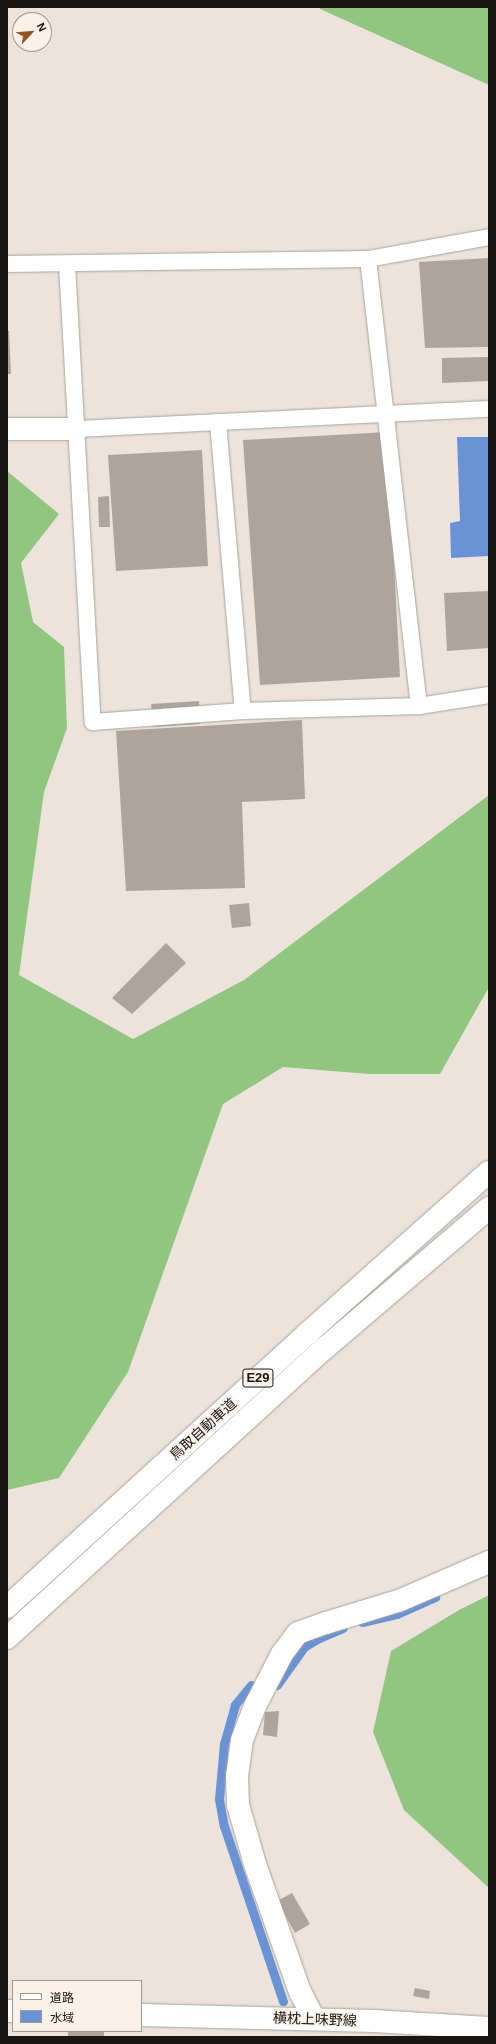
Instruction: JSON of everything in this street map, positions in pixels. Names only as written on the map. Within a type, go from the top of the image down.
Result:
[{"type":"main road","points":[[7,429],[77,429]]},
{"type":"main road","name":"鳥取自動車道","points":[[7,1607],[28,1586],[296,1344],[489,1172]]},
{"type":"main road","name":"鳥取自動車道","points":[[7,1638],[325,1348],[489,1208]]},
{"type":"main road","points":[[314,2019],[295,1977],[255,1864],[238,1805],[237,1776],[242,1740],[256,1704],[282,1654],[298,1633],[401,1600],[489,1562]]},
{"type":"main road","name":"横枕上味野線","points":[[142,2014],[314,2019],[489,2028]]},
{"type":"lane","points":[[7,264],[368,259],[489,237]]},
{"type":"lane","points":[[368,259],[419,706]]},
{"type":"lane","points":[[67,264],[93,722],[242,711],[419,706],[489,695]]},
{"type":"lane","points":[[77,429],[489,409]]},
{"type":"lane","points":[[218,422],[242,711]]},
{"type":"green space","points":[[319,7],[489,7],[489,85],[320,9]]},
{"type":"green space","points":[[7,471],[59,514],[21,563],[33,622],[64,647],[67,728],[44,792],[19,975],[133,1039],[244,980],[489,795],[489,987],[440,1074],[369,1074],[283,1067],[223,1104],[128,1372],[59,1478],[7,1490]]},
{"type":"green space","points":[[489,1595],[489,1888],[404,1810],[373,1732],[391,1651],[459,1610]]},
{"type":"water","points":[[457,437],[489,437],[489,556],[451,558],[450,523],[460,521]]},
{"type":"building","points":[[489,258],[489,347],[425,348],[419,262]]},
{"type":"building","points":[[7,331],[9,331],[11,374],[7,374]]},
{"type":"building","points":[[489,357],[489,381],[442,383],[442,358]]},
{"type":"building","points":[[387,432],[400,677],[260,685],[243,440]]},
{"type":"building","points":[[202,450],[208,566],[116,571],[108,455]]},
{"type":"building","points":[[109,496],[110,527],[99,527],[98,497]]},
{"type":"building","points":[[489,591],[489,648],[447,651],[444,593]]},
{"type":"building","points":[[199,701],[200,724],[153,727],[151,704]]},
{"type":"building","points":[[302,720],[305,799],[242,802],[245,888],[126,891],[116,731]]},
{"type":"building","points":[[249,903],[251,926],[232,928],[229,905]]},
{"type":"building","points":[[166,943],[186,963],[132,1014],[112,998]]},
{"type":"building","points":[[279,1711],[277,1737],[263,1735],[265,1712]]},
{"type":"building","points":[[292,1893],[310,1924],[295,1933],[277,1901]]},
{"type":"building","points":[[415,1988],[430,1991],[429,1999],[413,1996]]},
{"type":"building","points":[[68,2032],[104,2032],[104,2037],[68,2037]]},
{"type":"waterway","points":[[362,1622],[397,1614],[435,1597]]},
{"type":"waterway","points":[[277,1685],[304,1647],[319,1638],[343,1628]]},
{"type":"waterway","points":[[251,1685],[235,1705],[224,1744],[219,1799],[224,1826],[283,2001]]}]
